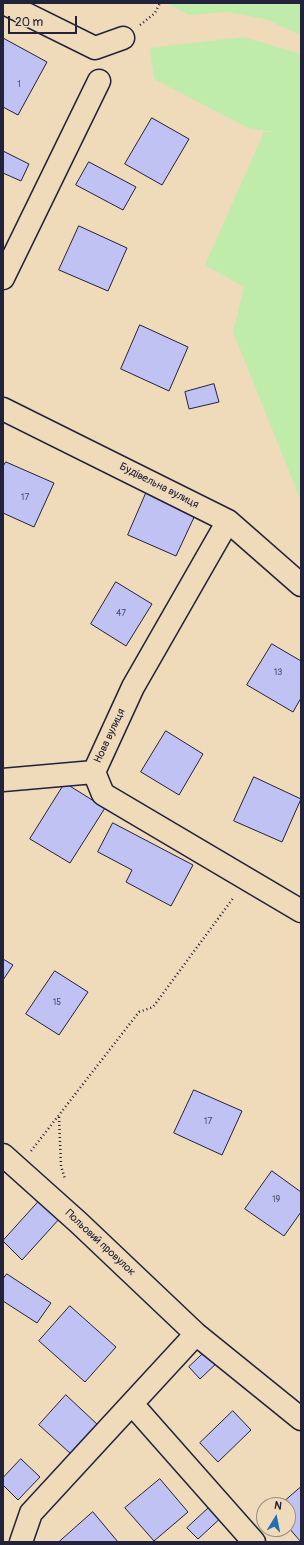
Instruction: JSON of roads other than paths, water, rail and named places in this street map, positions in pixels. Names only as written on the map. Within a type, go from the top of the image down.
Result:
[{"type":"street","points":[[4,3],[95,48],[123,38]]},
{"type":"street","points":[[3,278],[99,81]]},
{"type":"street","name":"Будівельна вулиця","points":[[3,409],[228,521],[301,585]]},
{"type":"street","name":"Нова вулиця","points":[[228,521],[133,687],[94,772],[103,794],[301,911]]},
{"type":"street","points":[[3,780],[94,772]]},
{"type":"street","name":"Польовий провулок","points":[[11,1161],[196,1334],[301,1419]]},
{"type":"street","points":[[20,1542],[31,1513],[196,1334]]},
{"type":"street","points":[[132,1404],[254,1542]]}]
